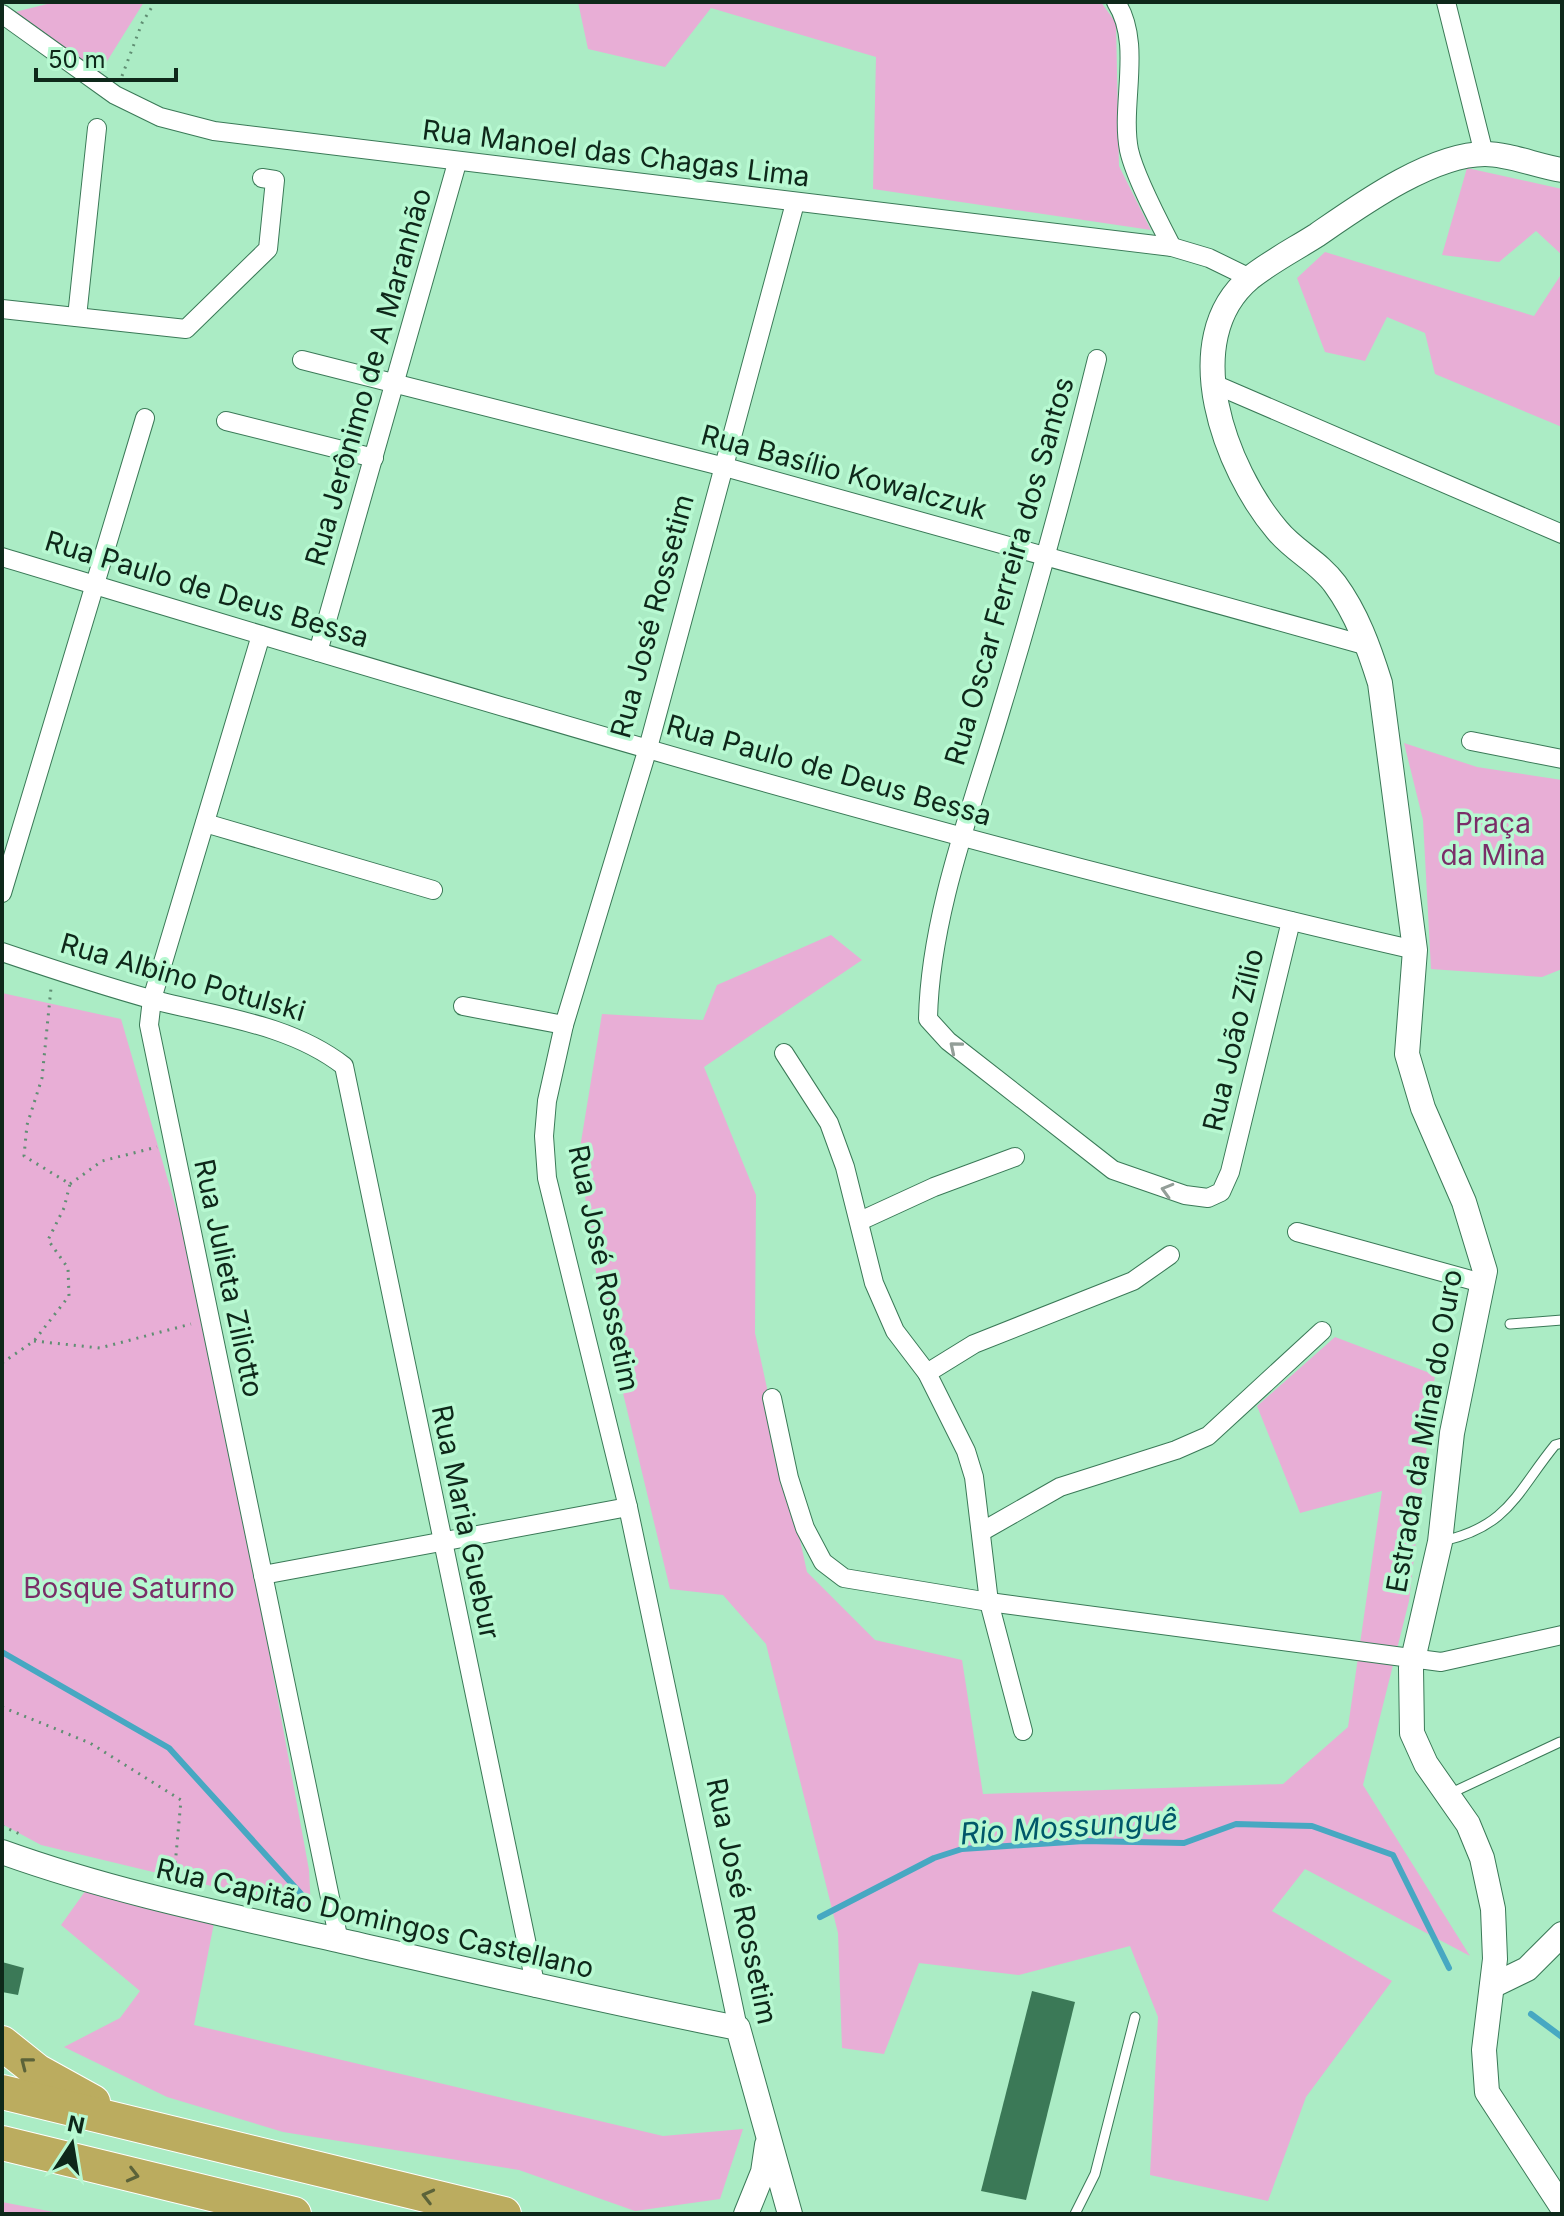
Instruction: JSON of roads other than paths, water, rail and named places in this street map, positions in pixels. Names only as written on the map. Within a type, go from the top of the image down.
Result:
[{"type":"highway","points":[[2,2043],[65,2088],[171,2133]]},
{"type":"highway","points":[[2,2092],[504,2214]]},
{"type":"highway","points":[[2,2143],[294,2214]]},
{"type":"highway","points":[[2,2163],[57,2157]]},
{"type":"street","points":[[1116,2],[1122,12],[1129,49],[1126,127],[1130,154],[1172,247]]},
{"type":"street","points":[[1446,2],[1484,154]]},
{"type":"street","name":"Rua Manoel das Chagas Lima","points":[[2,14],[115,95],[160,117],[214,131],[457,163],[1172,247],[1209,258],[1250,278]]},
{"type":"street","points":[[77,317],[97,128]]},
{"type":"street","name":"Estrada da Mina do Ouro","points":[[1562,170],[1484,154],[1427,168],[1385,190],[1250,278],[1228,304],[1215,337],[1211,365],[1224,433],[1246,490],[1279,533],[1320,567],[1335,584],[1368,646],[1380,683],[1415,950],[1407,1054],[1423,1108],[1464,1202],[1485,1271],[1452,1433],[1440,1542],[1414,1658],[1409,1703],[1412,1733],[1426,1764],[1449,1794],[1482,1858],[1493,1909],[1495,1959],[1484,2050],[1487,2092],[1562,2207]]},
{"type":"street","name":"Rua Jerônimo de A Maranhão","points":[[318,652],[457,163]]},
{"type":"street","points":[[2,309],[186,329],[268,249],[275,180],[262,178]]},
{"type":"street","name":"Rua José Rossetim","points":[[790,2214],[738,2028],[628,1507],[547,1178],[544,1136],[547,1101],[564,1025],[648,748],[795,203]]},
{"type":"street","name":"Rua Oscar Ferreira dos Santos","points":[[1097,359],[1047,558],[963,838],[929,984],[928,1019],[948,1041],[1113,1170],[1156,1187],[1208,1198],[1221,1192],[1230,1172]]},
{"type":"street","name":"Rua Basílio Kowalczuk","points":[[302,360],[725,467],[1368,646]]},
{"type":"street","points":[[1214,384],[1562,534]]},
{"type":"street","points":[[2,893],[145,418]]},
{"type":"street","points":[[226,421],[374,458]]},
{"type":"street","name":"Rua Paulo de Deus Bessa","points":[[2,557],[532,717],[963,838],[1415,950]]},
{"type":"street","name":"Rua Julieta Ziliotto","points":[[261,635],[152,999],[149,1025],[171,1143],[212,1321],[339,1941]]},
{"type":"street","points":[[1471,741],[1562,759]]},
{"type":"street","points":[[205,823],[433,890]]},
{"type":"street","name":"Rua João Zílio","points":[[1230,1172],[1291,921]]},
{"type":"street","name":"Rua Albino Potulski","points":[[2,952],[152,999],[269,1028],[317,1046],[344,1066]]},
{"type":"street","points":[[463,1006],[564,1025]]},
{"type":"street","points":[[784,1053],[829,1123],[860,1221],[874,1283],[895,1331],[927,1373],[966,1451],[974,1477],[989,1602],[1023,1731]]},
{"type":"street","name":"Rua Maria Guebur","points":[[344,1066],[536,1988]]},
{"type":"street","points":[[860,1221],[934,1187],[1015,1157]]},
{"type":"street","points":[[1297,1232],[1482,1283]]},
{"type":"street","points":[[927,1373],[974,1344],[1133,1281],[1170,1255]]},
{"type":"street","points":[[981,1532],[1060,1487],[1176,1450],[1208,1436],[1322,1331]]},
{"type":"street","points":[[772,1398],[789,1478],[805,1528],[823,1562],[844,1578],[989,1602],[1441,1662],[1562,1635]]},
{"type":"street","points":[[263,1575],[628,1507]]},
{"type":"street","name":"Rua Capitão Domingos Castellano","points":[[2,1852],[83,1881],[536,1988],[738,2028]]},
{"type":"street","points":[[1492,1986],[1527,1969],[1562,1934]]},
{"type":"street","points":[[746,2214],[763,2172],[768,2143]]},
{"type":"lane","points":[[1510,1324],[1562,1320]]},
{"type":"lane","points":[[1440,1542],[1473,1534],[1490,1525],[1508,1508],[1555,1445],[1562,1443]]},
{"type":"lane","points":[[1449,1794],[1560,1742]]},
{"type":"lane","points":[[1075,2214],[1095,2174],[1135,2017]]},
{"type":"waterway","name":"Rio Mossunguê","points":[[2,1652],[169,1748],[303,1896]]},
{"type":"waterway","name":"Rio Mossunguê","points":[[820,1917],[934,1858],[962,1849],[1084,1841],[1184,1843],[1236,1824],[1312,1826],[1393,1855],[1449,1968]]},
{"type":"waterway","name":"Rio Mossunguê","points":[[1531,2014],[1562,2037]]},
{"type":"park label","name":"Praça da Mina","points":[[1493,839]]},
{"type":"park label","name":"Bosque Saturno","points":[[129,1588]]}]
